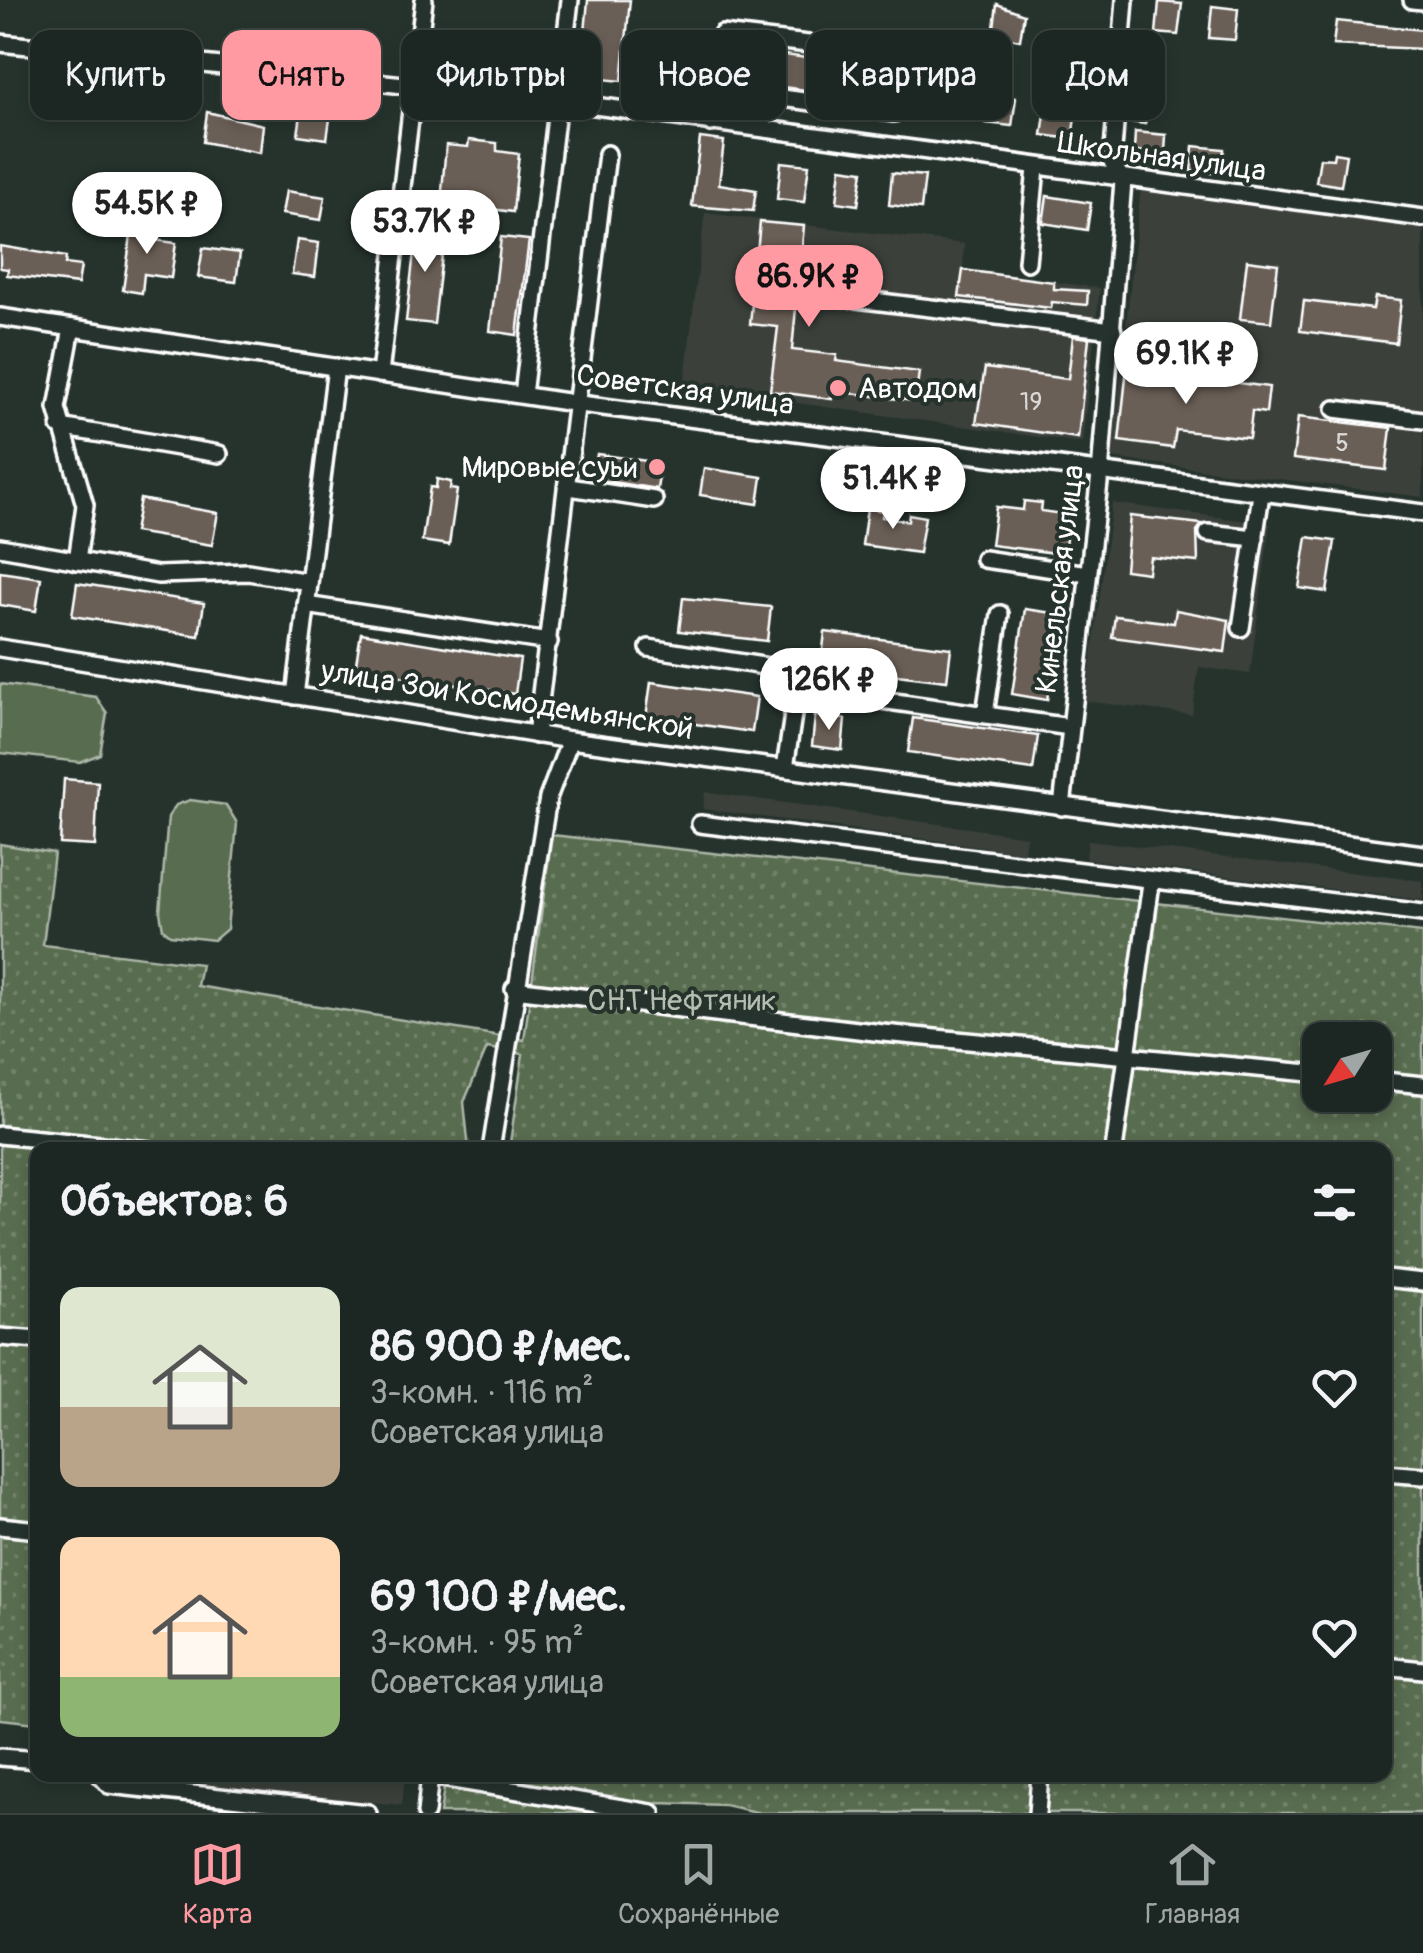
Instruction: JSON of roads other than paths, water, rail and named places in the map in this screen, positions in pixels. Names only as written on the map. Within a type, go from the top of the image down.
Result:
[{"type":"street","points":[[420,30],[424,0]]},
{"type":"street","points":[[566,30],[570,0]]},
{"type":"street","name":"Кинельская улица","points":[[1062,807],[1100,474],[1112,330],[1122,181],[1112,162],[1126,0]]},
{"type":"street","points":[[1412,0],[1423,1]]},
{"type":"street","name":"Школьная улица","points":[[0,43],[401,86]]},
{"type":"street","name":"Школьная улица","points":[[601,107],[1122,181],[1423,218]]},
{"type":"street","points":[[380,374],[409,120]]},
{"type":"street","points":[[523,396],[556,120]]},
{"type":"street","points":[[536,735],[580,404],[607,154]]},
{"type":"street","points":[[1028,262],[1036,168]]},
{"type":"street","points":[[823,295],[1112,330]]},
{"type":"street","name":"Советская улица","points":[[0,317],[580,404],[1423,514]]},
{"type":"street","points":[[72,328],[57,408],[86,505],[77,560]]},
{"type":"street","points":[[296,696],[336,367]]},
{"type":"street","points":[[1335,409],[1423,420]]},
{"type":"street","points":[[60,427],[219,454]]},
{"type":"street","points":[[569,487],[654,500]]},
{"type":"street","points":[[1240,628],[1261,494]]},
{"type":"street","points":[[1208,533],[1254,538]]},
{"type":"street","points":[[0,547],[158,575],[248,572],[310,582]]},
{"type":"street","points":[[984,559],[1088,574]]},
{"type":"street","points":[[306,606],[549,642]]},
{"type":"street","points":[[985,714],[1000,614]]},
{"type":"street","name":"улица Зои Космодемьянской","points":[[0,648],[570,740],[1423,854]]},
{"type":"street","points":[[649,648],[776,668],[798,688],[1070,727]]},
{"type":"street","points":[[785,768],[798,688]]},
{"type":"street","points":[[492,1142],[548,798],[570,740]]},
{"type":"street","points":[[700,824],[1151,883],[1423,913]]},
{"type":"street","points":[[1115,1142],[1151,883]]},
{"type":"street","points":[[514,989],[883,1033],[1302,1072]]},
{"type":"street","points":[[1392,1082],[1423,1085]]},
{"type":"street","points":[[0,1135],[70,1142]]},
{"type":"street","points":[[1392,1279],[1423,1282]]},
{"type":"street","points":[[0,1336],[30,1339]]},
{"type":"street","points":[[1392,1474],[1423,1476]]},
{"type":"street","points":[[0,1526],[30,1529]]},
{"type":"street","points":[[1392,1667],[1423,1670]]},
{"type":"street","points":[[0,1757],[30,1759]]},
{"type":"street","points":[[105,1782],[108,1786],[368,1813]]},
{"type":"street","points":[[426,1813],[428,1782]]},
{"type":"street","points":[[464,1782],[652,1813]]},
{"type":"street","points":[[1036,1813],[1039,1782]]},
{"type":"place","name":"Автодом","points":[[838,388]]},
{"type":"place","name":"Мировые суьи","points":[[657,467]]},
{"type":"park label","name":"СНТ Нефтяник","points":[[682,1000]]}]
